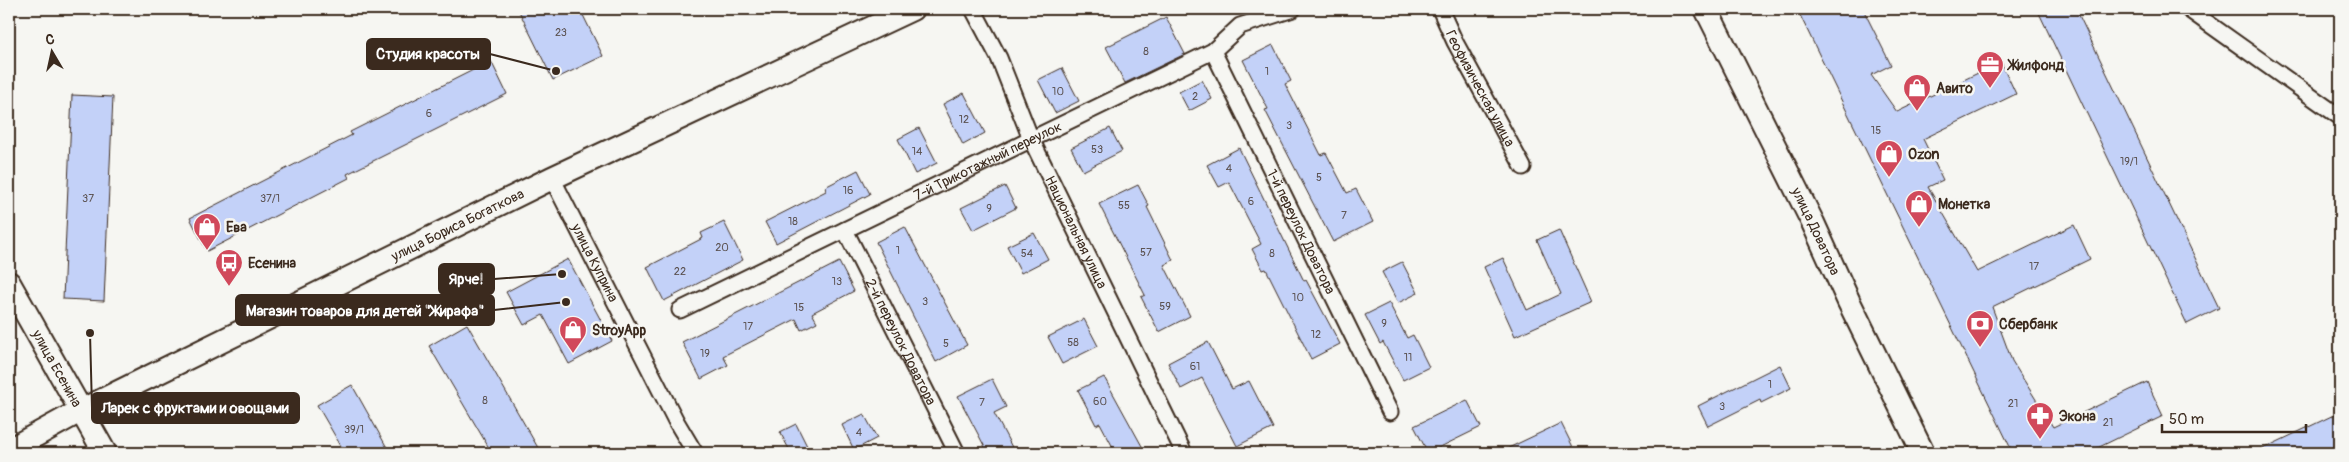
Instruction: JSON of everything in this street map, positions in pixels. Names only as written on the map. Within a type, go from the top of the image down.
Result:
[{"type":"main road","name":"улица Бориса Богаткова","points":[[9,450],[80,411],[552,178],[912,9]]},
{"type":"main road","name":"улица Доватора","points":[[1706,9],[1813,222],[1849,302],[1923,453]]},
{"type":"main road","name":"улица Есенина","points":[[9,283],[105,453]]},
{"type":"street","name":"Национальная улица","points":[[973,9],[999,58],[1031,139],[1184,453]]},
{"type":"street","name":"7-й Трикотажный переулок","points":[[680,310],[1213,51],[1240,26],[1293,9]]},
{"type":"street","name":"Геофизическая улица","points":[[1440,9],[1455,42],[1522,168]]},
{"type":"street","points":[[2188,9],[2340,117]]},
{"type":"street","name":"1-й переулок Доватора","points":[[1213,51],[1390,412]]},
{"type":"street","name":"улица Куприна","points":[[552,178],[676,421],[695,453]]},
{"type":"street","name":"2-й переулок Доватора","points":[[845,230],[957,453]]},
{"type":"building","points":[[518,9],[580,9],[603,56],[553,80]]},
{"type":"building","points":[[1797,9],[1863,9],[1891,65],[1871,75],[1897,112],[2001,62],[2016,94],[1923,139],[1943,180],[1928,187],[1977,272],[2074,225],[2090,259],[1992,307],[2012,361],[2053,427],[2147,382],[2163,416],[2087,453],[2013,453]]},
{"type":"building","points":[[2047,9],[2076,9],[2219,308],[2187,324],[2039,13]]},
{"type":"building","points":[[1166,17],[1185,54],[1125,83],[1106,47]]},
{"type":"building","points":[[1273,45],[1291,81],[1285,84],[1321,155],[1326,153],[1347,193],[1356,189],[1373,222],[1333,242],[1265,110],[1268,109],[1243,60]]},
{"type":"building","points":[[491,61],[507,94],[347,174],[349,178],[207,251],[190,218],[352,135],[350,132]]},
{"type":"building","points":[[1062,68],[1079,101],[1055,113],[1038,80]]},
{"type":"building","points":[[1202,80],[1212,99],[1189,111],[1179,92]]},
{"type":"building","points":[[964,93],[985,133],[963,145],[943,104]]},
{"type":"building","points":[[72,95],[113,97],[104,301],[63,299]]},
{"type":"building","points":[[919,128],[937,163],[915,174],[898,139]]},
{"type":"building","points":[[1110,128],[1122,151],[1083,171],[1071,148]]},
{"type":"building","points":[[1239,148],[1304,281],[1306,280],[1340,344],[1311,359],[1266,269],[1263,270],[1252,249],[1261,244],[1229,182],[1219,187],[1207,165]]},
{"type":"building","points":[[858,170],[870,194],[776,243],[765,222],[826,191],[825,187]]},
{"type":"building","points":[[1138,185],[1173,260],[1164,265],[1190,316],[1159,332],[1141,297],[1145,295],[1099,204]]},
{"type":"building","points":[[1005,186],[1016,208],[973,230],[961,208]]},
{"type":"building","points":[[724,222],[743,260],[664,301],[647,267],[703,238],[701,233]]},
{"type":"building","points":[[905,227],[967,345],[936,362],[876,242]]},
{"type":"building","points":[[1559,230],[1591,302],[1515,336],[1484,267],[1503,258],[1527,310],[1561,294],[1537,240]]},
{"type":"building","points":[[1034,233],[1048,259],[1021,273],[1007,246]]},
{"type":"building","points":[[568,259],[612,341],[569,364],[543,315],[524,325],[506,292]]},
{"type":"building","points":[[839,262],[854,291],[812,313],[817,322],[801,330],[796,319],[723,356],[728,365],[701,379],[682,342]]},
{"type":"building","points":[[1402,262],[1418,293],[1398,303],[1382,272]]},
{"type":"building","points":[[1389,303],[1407,338],[1413,335],[1429,367],[1403,380],[1383,342],[1380,344],[1365,315]]},
{"type":"building","points":[[1084,319],[1098,346],[1062,364],[1048,337]]},
{"type":"building","points":[[467,324],[541,453],[492,453],[429,346]]},
{"type":"building","points":[[1208,342],[1232,389],[1249,381],[1273,428],[1237,446],[1202,378],[1181,389],[1168,363]]},
{"type":"building","points":[[1780,365],[1791,388],[1761,403],[1760,400],[1708,426],[1698,406]]},
{"type":"building","points":[[1104,377],[1143,448],[1133,453],[1116,453],[1100,423],[1096,425],[1078,390]]},
{"type":"building","points":[[992,379],[1006,407],[994,413],[1015,453],[988,453],[958,396]]},
{"type":"building","points":[[352,385],[390,453],[345,453],[317,405]]},
{"type":"building","points":[[1467,400],[1481,427],[1428,453],[1414,426]]},
{"type":"building","points":[[2340,412],[2340,449],[2332,453],[2254,453]]},
{"type":"building","points":[[864,414],[877,438],[854,450],[842,425]]},
{"type":"building","points":[[1561,423],[1576,453],[1498,453]]},
{"type":"building","points":[[796,424],[808,448],[799,453],[791,453],[780,432]]},
{"type":"place","name":"Студия красоты","points":[[556,71]]},
{"type":"place","name":"Жилфонд","points":[[1990,89]]},
{"type":"place","name":"Авито","points":[[1917,112]]},
{"type":"place","name":"Ozon","points":[[1889,178]]},
{"type":"place","name":"Монетка","points":[[1919,228]]},
{"type":"place","name":"Ева","points":[[207,251]]},
{"type":"place","name":"Ярче!","points":[[562,274]]},
{"type":"place","name":"Есенина","points":[[229,287]]},
{"type":"place","name":"Магазин товаров для детей \"Жирафа\"","points":[[566,302]]},
{"type":"place","name":"Ларек с фруктами и овощами","points":[[90,333]]},
{"type":"place","name":"Сбербанк","points":[[1980,348]]},
{"type":"place","name":"StroyApp","points":[[573,354]]},
{"type":"place","name":"Экона","points":[[2040,440]]}]
